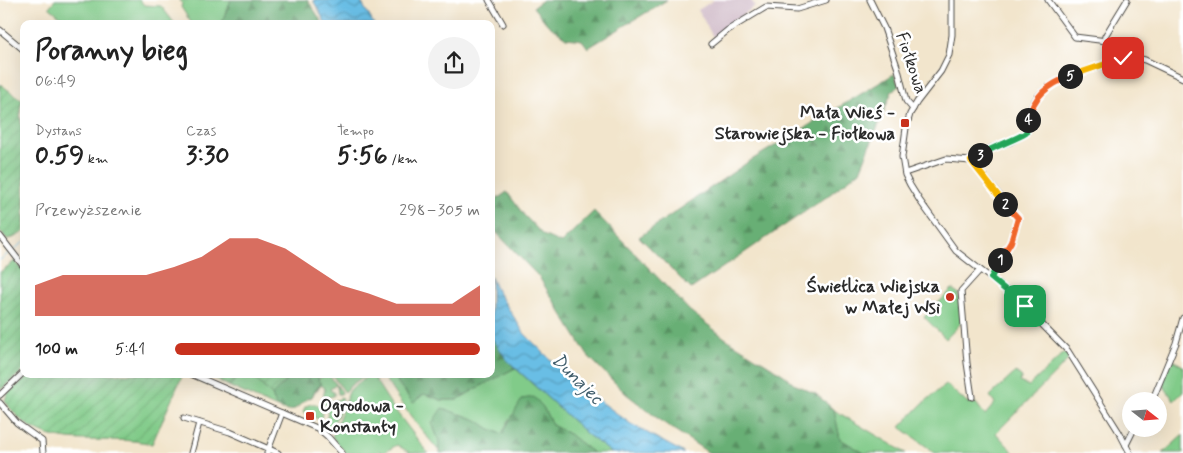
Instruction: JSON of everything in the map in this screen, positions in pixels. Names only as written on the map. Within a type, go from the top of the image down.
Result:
[{"type":"street","points":[[489,0],[503,24]]},
{"type":"street","points":[[711,44],[728,30],[766,6],[797,9],[826,0]]},
{"type":"street","name":"Fiołkowa","points":[[870,0],[884,28],[898,69],[906,101],[913,109]]},
{"type":"street","points":[[952,0],[952,35],[949,55],[942,71],[922,94],[908,121],[902,157],[905,173],[910,185],[956,251],[1025,306],[1068,352],[1130,453]]},
{"type":"street","points":[[1048,0],[1075,37],[1104,41],[1121,50],[1125,55],[1145,60],[1183,78]]},
{"type":"street","points":[[1104,41],[1105,36],[1127,0]]},
{"type":"street","points":[[0,30],[20,47]]},
{"type":"street","points":[[905,173],[946,159],[971,161],[992,148],[1010,142],[1026,133],[1031,107],[1035,99],[1047,89],[1064,78],[1113,62],[1123,58],[1125,55]]},
{"type":"street","points":[[971,161],[1018,218],[1011,242],[996,264],[991,278]]},
{"type":"street","points":[[0,236],[4,245],[20,262]]},
{"type":"street","points":[[972,397],[961,291],[980,270]]},
{"type":"street","points":[[1156,392],[1176,343],[1183,318]]},
{"type":"street","points":[[0,395],[20,376]]},
{"type":"street","points":[[200,378],[319,429],[328,436],[342,453]]},
{"type":"street","points":[[0,403],[17,423],[42,441],[43,453]]},
{"type":"street","points":[[268,451],[282,413]]},
{"type":"street","points":[[184,418],[230,432],[268,451],[278,453]]},
{"type":"street","points":[[191,453],[199,423]]},
{"type":"street","points":[[1126,444],[1129,438]]},
{"type":"shaded area","points":[[714,0],[751,0],[755,6],[713,37],[698,10]]},
{"type":"green space","points":[[55,0],[140,0],[144,5],[161,6],[172,20],[64,20],[49,7]]},
{"type":"green space","points":[[180,0],[231,0],[223,20],[189,20],[181,7]]},
{"type":"green space","points":[[231,0],[308,0],[320,20],[223,20]]},
{"type":"green space","points":[[543,0],[667,0],[588,48],[582,40],[566,38],[548,25],[533,7]]},
{"type":"green space","points":[[894,74],[899,86],[892,91],[860,171],[825,198],[691,289],[639,237],[748,162]]},
{"type":"green space","points":[[0,84],[20,99],[20,234],[7,239],[0,231]]},
{"type":"green space","points":[[507,192],[524,215],[543,235],[561,243],[594,211],[690,311],[725,338],[784,375],[796,385],[816,394],[834,410],[840,439],[864,453],[709,453],[661,421],[625,393],[588,356],[539,277],[495,231],[495,200]]},
{"type":"green space","points":[[15,261],[20,267],[20,373],[0,390],[0,272]]},
{"type":"green space","points":[[952,289],[958,293],[962,322],[946,339],[924,317]]},
{"type":"green space","points":[[495,343],[515,368],[457,400],[441,400],[424,394],[413,403],[398,383],[397,378],[495,378]]},
{"type":"green space","points":[[1065,352],[1070,358],[996,433],[1014,453],[935,453],[900,427],[921,405],[946,384],[967,403],[976,403],[985,415],[995,403],[990,396],[1016,372],[1022,377],[1019,382],[1029,386]]},
{"type":"green space","points":[[1171,359],[1183,366],[1183,392],[1174,401],[1161,382]]},
{"type":"green space","points":[[515,368],[588,435],[612,453],[593,453],[569,434],[552,425],[543,407],[509,420],[502,434],[461,414],[432,423],[439,441],[439,451],[385,378],[397,378],[398,383],[441,400],[457,400]]},
{"type":"green space","points":[[27,378],[181,378],[152,444],[135,441],[66,439],[49,435],[34,429],[19,418],[5,400],[7,394]]},
{"type":"green space","points":[[214,378],[238,378],[229,386]]},
{"type":"green space","points":[[238,378],[254,378],[272,395],[277,408],[229,386]]},
{"type":"green space","points":[[254,378],[288,378],[272,395]]},
{"type":"green space","points":[[288,378],[319,378],[321,384],[312,397],[305,400],[295,409],[287,411],[277,408],[272,395]]},
{"type":"green space","points":[[320,378],[331,378],[342,392],[341,394],[338,394],[335,385],[330,388],[334,392],[334,396],[323,398],[325,389],[322,385],[316,391],[321,384],[318,380]]},
{"type":"green space","points":[[334,378],[361,378],[351,385],[345,392]]},
{"type":"green space","points":[[365,378],[374,378],[392,406],[428,453],[410,453],[397,445],[383,453],[379,451],[377,453],[346,453],[332,437],[352,388]]},
{"type":"green space","points":[[340,397],[343,398],[337,417],[327,434],[327,411],[323,402],[324,400],[329,402],[340,399]]},
{"type":"green space","points":[[534,397],[543,407],[552,425],[569,434],[593,453],[440,453],[439,441],[432,423],[442,408],[477,420],[490,429],[502,434],[522,399]]},
{"type":"green space","points":[[310,404],[316,404],[321,408],[322,415],[320,420],[303,412],[305,407]]},
{"type":"green space","points":[[834,410],[906,453],[864,453],[840,439]]},
{"type":"green space","points":[[1183,435],[1183,453],[1163,453]]},
{"type":"water","points":[[313,0],[360,0],[372,20],[324,20]]},
{"type":"water","points":[[495,287],[524,333],[568,377],[631,424],[684,453],[612,453],[588,435],[507,360],[495,343]]},
{"type":"waterway","points":[[12,251],[20,245]]},
{"type":"waterway","points":[[0,260],[9,253]]},
{"type":"place","name":"Mała Wieś - Starowiejska - Fiołkowa","points":[[905,123]]},
{"type":"place","name":"Świetlica Wiejska w Małej Wsi","points":[[950,297]]},
{"type":"place","name":"Ogrodowa - Konstanty","points":[[310,416]]},
{"type":"route","points":[[1025,306],[991,278],[996,264],[1011,242],[1018,218],[971,161],[992,148],[1010,142],[1026,133],[1031,107],[1035,99],[1047,89],[1064,78],[1123,58]]},
{"type":"water label","name":"Dunajec","points":[[577,379]]}]
